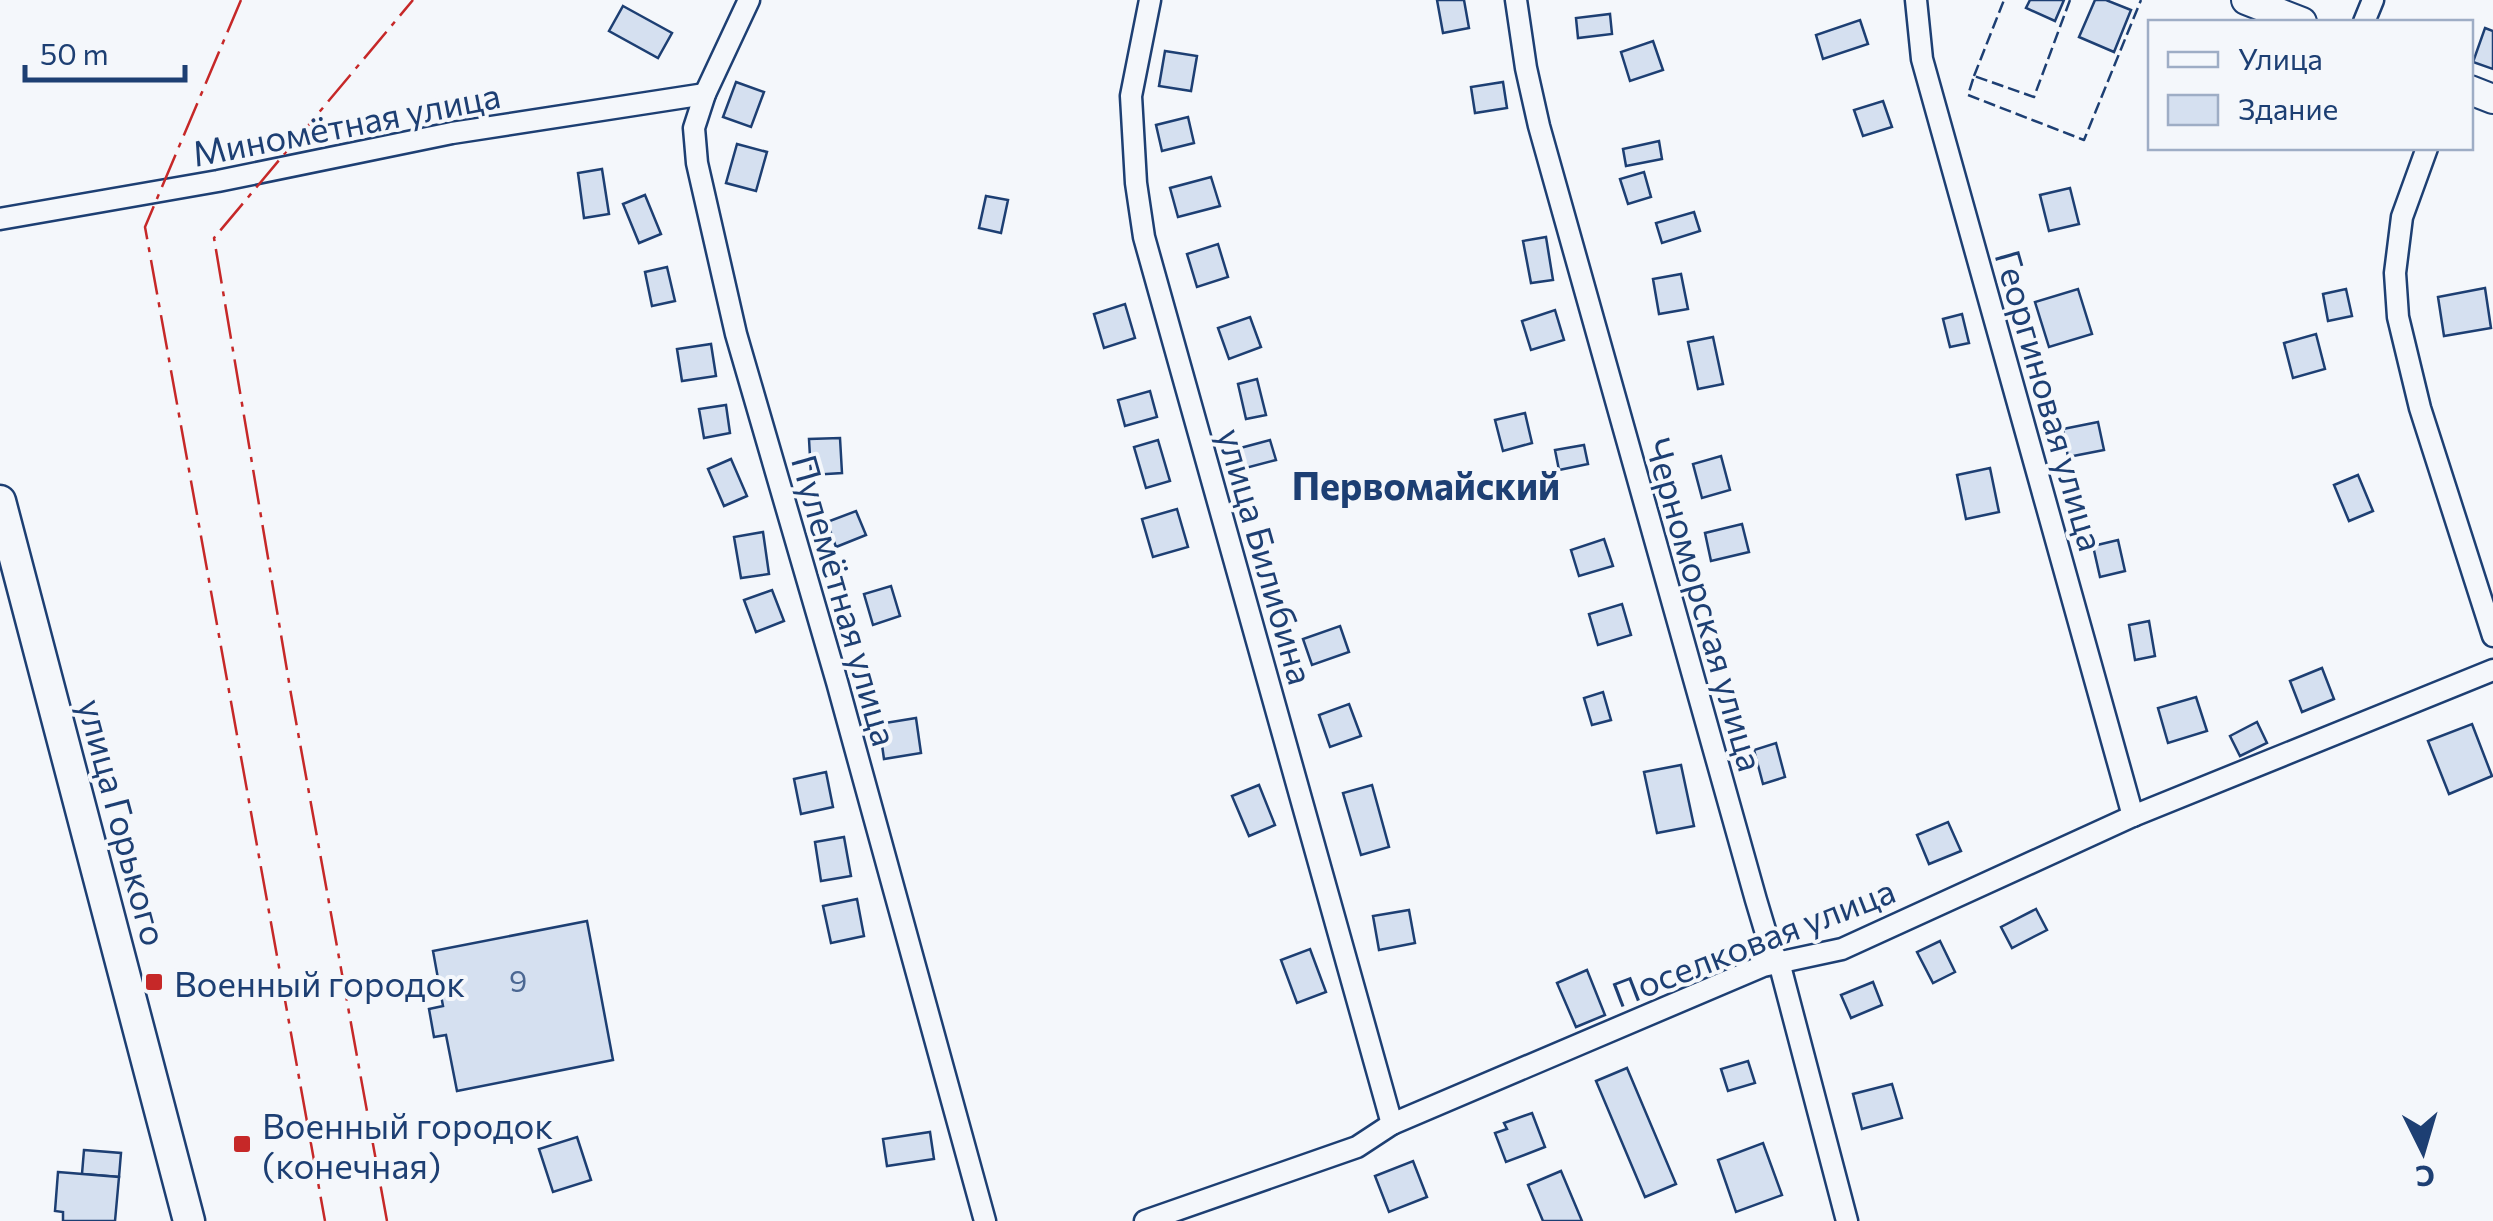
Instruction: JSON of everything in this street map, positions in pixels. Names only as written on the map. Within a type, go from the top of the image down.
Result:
[{"type":"main road","name":"улица Горького","points":[[0,501],[189,1221]]},
{"type":"street","name":"Пулемётная улица","points":[[749,0],[705,94],[694,128],[697,162],[736,334],[837,682],[985,1221]]},
{"type":"street","name":"улица Билибина","points":[[1150,0],[1131,96],[1136,183],[1144,237],[1392,1124]]},
{"type":"street","name":"Черноморская улица","points":[[1516,0],[1539,126],[1756,900],[1771,950],[1779,962],[1847,1221]]},
{"type":"street","name":"Георгиновая улица","points":[[1916,0],[1922,59],[2133,816]]},
{"type":"street","points":[[2246,0],[2297,20]]},
{"type":"street","name":"Миномётная улица","points":[[0,219],[218,181],[452,133],[705,94]]},
{"type":"street","points":[[2426,150],[2402,217],[2396,272],[2398,317],[2425,425],[2493,636]]},
{"type":"street","name":"Поселковая улица","points":[[1145,1221],[1357,1147],[1392,1124],[1762,966],[1842,949],[2133,816],[2493,670]]},
{"type":"building","points":[[1437,0],[1464,0],[1469,28],[1443,33]]},
{"type":"building","points":[[2030,0],[2064,0],[2055,21],[2026,8]]},
{"type":"building","points":[[2095,0],[2131,10],[2114,52],[2079,37]]},
{"type":"building","points":[[623,6],[672,33],[658,58],[609,31]]},
{"type":"building","points":[[1610,14],[1612,34],[1578,38],[1576,18]]},
{"type":"building","points":[[1860,20],[1868,44],[1823,59],[1816,35]]},
{"type":"building","points":[[2485,28],[2493,31],[2493,69],[2473,62]]},
{"type":"building","points":[[1653,41],[1663,70],[1630,81],[1621,52]]},
{"type":"building","points":[[1165,51],[1197,56],[1191,91],[1159,86]]},
{"type":"building","points":[[736,82],[764,92],[751,127],[723,117]]},
{"type":"building","points":[[1503,82],[1507,108],[1475,113],[1471,87]]},
{"type":"building","points":[[1883,101],[1892,127],[1863,136],[1854,110]]},
{"type":"building","points":[[1188,117],[1194,143],[1162,151],[1156,125]]},
{"type":"building","points":[[1659,141],[1662,159],[1626,166],[1623,149]]},
{"type":"building","points":[[737,144],[767,152],[756,191],[726,183]]},
{"type":"building","points":[[602,169],[609,214],[584,218],[578,173]]},
{"type":"building","points":[[1644,172],[1651,197],[1628,204],[1620,179]]},
{"type":"building","points":[[1211,177],[1220,206],[1178,217],[1170,188]]},
{"type":"building","points":[[2070,188],[2079,224],[2049,231],[2040,195]]},
{"type":"building","points":[[645,195],[661,234],[639,243],[623,204]]},
{"type":"building","points":[[986,196],[1008,200],[1001,233],[979,228]]},
{"type":"building","points":[[1694,212],[1700,231],[1662,243],[1656,223]]},
{"type":"building","points":[[1546,237],[1553,280],[1531,283],[1523,241]]},
{"type":"building","points":[[1218,244],[1228,277],[1197,287],[1187,254]]},
{"type":"building","points":[[667,267],[675,301],[652,306],[645,272]]},
{"type":"building","points":[[1681,274],[1688,309],[1659,314],[1653,279]]},
{"type":"building","points":[[2485,288],[2491,328],[2444,336],[2438,297]]},
{"type":"building","points":[[2078,289],[2092,334],[2049,347],[2035,302]]},
{"type":"building","points":[[2346,289],[2352,316],[2328,321],[2323,294]]},
{"type":"building","points":[[1125,304],[1135,338],[1104,348],[1094,314]]},
{"type":"building","points":[[1555,310],[1564,340],[1531,350],[1522,321]]},
{"type":"building","points":[[1962,314],[1969,343],[1950,347],[1943,319]]},
{"type":"building","points":[[1250,317],[1261,347],[1229,359],[1218,328]]},
{"type":"building","points":[[2316,334],[2325,369],[2293,378],[2284,343]]},
{"type":"building","points":[[1713,337],[1723,384],[1698,389],[1688,342]]},
{"type":"building","points":[[711,344],[716,376],[682,381],[677,349]]},
{"type":"building","points":[[1257,379],[1266,415],[1246,419],[1238,384]]},
{"type":"building","points":[[1150,391],[1157,417],[1125,426],[1118,400]]},
{"type":"building","points":[[726,405],[730,433],[704,438],[699,409]]},
{"type":"building","points":[[1525,413],[1532,443],[1503,451],[1495,420]]},
{"type":"building","points":[[2098,422],[2104,450],[2068,457],[2063,429]]},
{"type":"building","points":[[840,438],[842,473],[811,475],[809,439]]},
{"type":"building","points":[[1158,440],[1170,481],[1146,488],[1134,447]]},
{"type":"building","points":[[1270,440],[1276,460],[1238,470],[1233,450]]},
{"type":"building","points":[[1584,445],[1588,464],[1559,470],[1555,450]]},
{"type":"building","points":[[1721,456],[1730,490],[1702,498],[1693,464]]},
{"type":"building","points":[[731,459],[747,496],[724,506],[708,469]]},
{"type":"building","points":[[1990,468],[1999,512],[1966,519],[1957,475]]},
{"type":"building","points":[[2358,475],[2373,511],[2349,521],[2334,485]]},
{"type":"building","points":[[1177,509],[1188,547],[1153,557],[1142,519]]},
{"type":"building","points":[[856,511],[866,535],[836,547],[827,522]]},
{"type":"building","points":[[1742,524],[1749,552],[1711,561],[1705,533]]},
{"type":"building","points":[[763,532],[769,574],[741,578],[734,537]]},
{"type":"building","points":[[1604,539],[1613,566],[1579,576],[1571,550]]},
{"type":"building","points":[[2118,540],[2125,571],[2100,577],[2093,546]]},
{"type":"building","points":[[891,586],[900,616],[873,625],[864,594]]},
{"type":"building","points":[[772,590],[784,621],[756,632],[744,600]]},
{"type":"building","points":[[1622,604],[1631,635],[1598,645],[1589,614]]},
{"type":"building","points":[[2149,621],[2155,656],[2135,660],[2129,625]]},
{"type":"building","points":[[1340,626],[1349,652],[1312,665],[1303,639]]},
{"type":"building","points":[[2322,668],[2334,699],[2302,712],[2290,681]]},
{"type":"building","points":[[1603,692],[1611,720],[1592,725],[1584,698]]},
{"type":"building","points":[[2196,697],[2207,731],[2168,743],[2158,708]]},
{"type":"building","points":[[1349,704],[1361,736],[1330,747],[1319,715]]},
{"type":"building","points":[[916,718],[921,753],[884,759],[879,724]]},
{"type":"building","points":[[2257,722],[2267,743],[2240,756],[2230,736]]},
{"type":"building","points":[[2472,724],[2492,776],[2449,794],[2428,741]]},
{"type":"building","points":[[1776,743],[1785,777],[1763,784],[1754,750]]},
{"type":"building","points":[[1681,765],[1694,826],[1657,833],[1644,772]]},
{"type":"building","points":[[826,772],[833,807],[801,814],[794,779]]},
{"type":"building","points":[[1259,785],[1275,825],[1249,836],[1232,796]]},
{"type":"building","points":[[1372,785],[1389,847],[1361,855],[1343,793]]},
{"type":"building","points":[[1948,822],[1961,851],[1929,864],[1917,835]]},
{"type":"building","points":[[844,837],[851,876],[821,881],[815,842]]},
{"type":"building","points":[[857,899],[864,936],[831,943],[823,906]]},
{"type":"building","points":[[2036,909],[2047,930],[2012,948],[2001,927]]},
{"type":"building","points":[[1409,910],[1415,943],[1379,950],[1373,916]]},
{"type":"building","points":[[587,921],[613,1060],[457,1091],[446,1035],[434,1037],[429,1009],[443,1006],[433,951]]},
{"type":"building","points":[[1940,941],[1955,972],[1933,983],[1917,952]]},
{"type":"building","points":[[1310,949],[1326,992],[1297,1003],[1281,960]]},
{"type":"building","points":[[1587,970],[1605,1015],[1576,1027],[1557,983]]},
{"type":"building","points":[[1873,982],[1882,1005],[1851,1018],[1841,995]]},
{"type":"building","points":[[1748,1061],[1755,1083],[1728,1091],[1721,1069]]},
{"type":"building","points":[[1627,1068],[1676,1184],[1645,1197],[1596,1081]]},
{"type":"building","points":[[1892,1084],[1902,1118],[1862,1129],[1853,1094]]},
{"type":"building","points":[[1532,1113],[1545,1147],[1506,1162],[1495,1133],[1507,1129],[1504,1123]]},
{"type":"building","points":[[930,1132],[934,1159],[887,1166],[883,1139]]},
{"type":"building","points":[[577,1137],[591,1180],[553,1192],[539,1149]]},
{"type":"building","points":[[1763,1143],[1782,1195],[1736,1212],[1718,1160]]},
{"type":"building","points":[[84,1150],[121,1153],[119,1177],[82,1174]]},
{"type":"building","points":[[1413,1161],[1427,1197],[1389,1212],[1375,1176]]},
{"type":"building","points":[[1561,1171],[1582,1221],[1543,1221],[1528,1185]]},
{"type":"building","points":[[58,1172],[119,1177],[115,1221],[63,1221],[63,1212],[55,1211]]},
{"type":"fence","points":[[1974,76],[2004,0]]},
{"type":"fence","points":[[2070,0],[2034,97],[1974,76],[1968,95],[2084,140],[2141,0]]},
{"type":"power","points":[[241,0],[145,227],[325,1221]]},
{"type":"power","points":[[387,1221],[291,694],[214,238],[413,0]]},
{"type":"place","name":"Военный городок","points":[[154,982]]},
{"type":"place","name":"Военный городок (конечная)","points":[[242,1144]]},
{"type":"district","name":"Первомайский","points":[[1426,484]]}]
